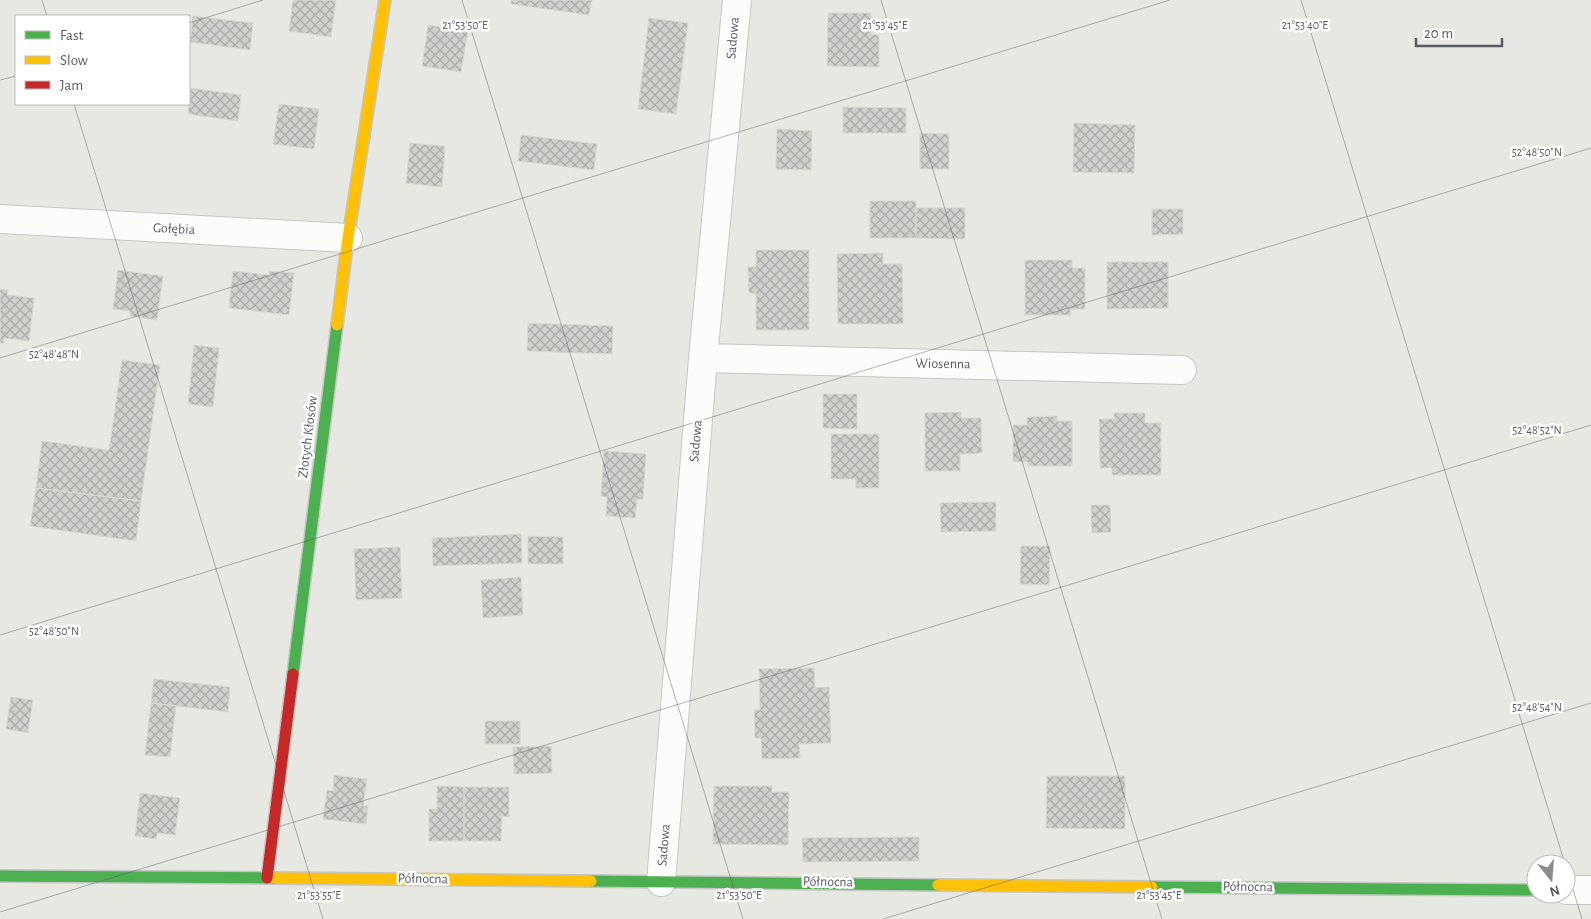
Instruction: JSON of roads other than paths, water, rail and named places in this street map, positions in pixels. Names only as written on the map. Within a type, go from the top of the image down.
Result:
[{"type":"street","name":"Złotych Kłosów","points":[[267,878],[348,238],[385,0]]},
{"type":"street","name":"Sadowa","points":[[661,882],[703,358],[736,0]]},
{"type":"street","name":"Gołębia","points":[[0,219],[348,238]]},
{"type":"street","name":"Wiosenna","points":[[703,358],[1182,370]]},
{"type":"street","name":"Północna","points":[[0,876],[1526,890]]},
{"type":"street","points":[[1576,890],[1591,890]]}]
